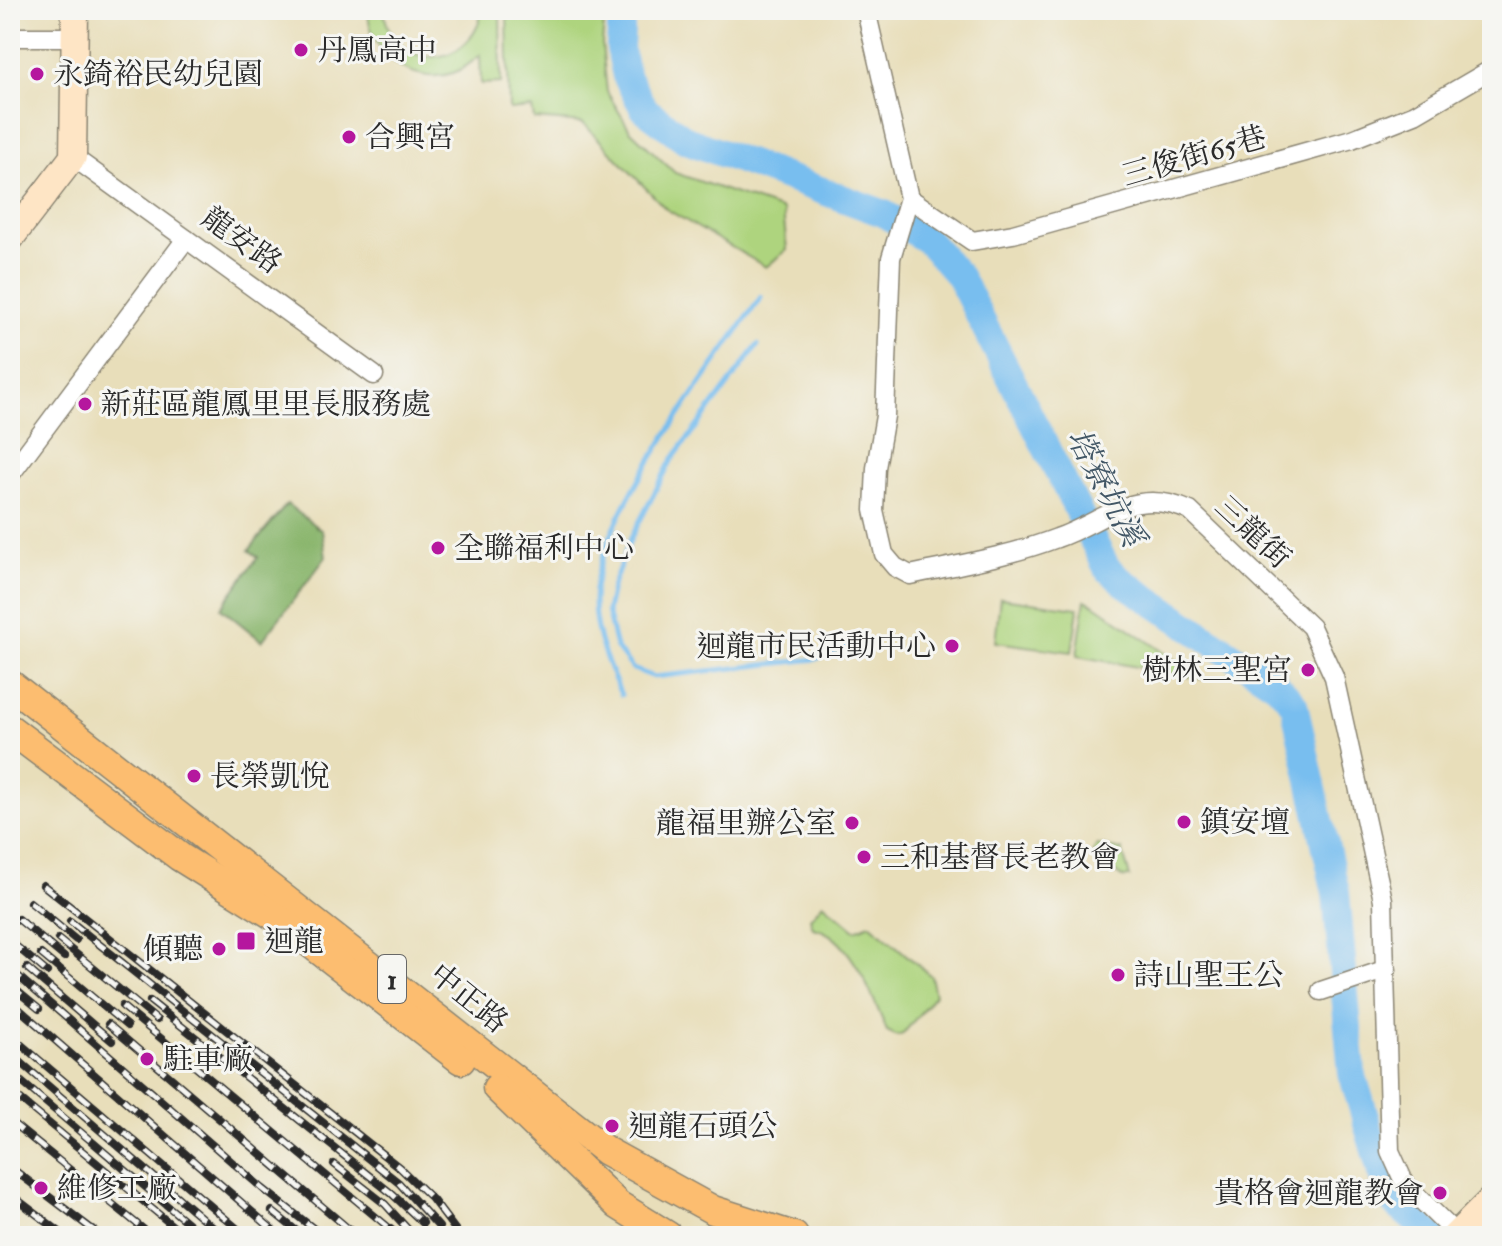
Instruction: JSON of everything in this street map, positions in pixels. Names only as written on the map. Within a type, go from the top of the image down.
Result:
[{"type":"main road","name":"中正路","points":[[10,684],[389,977],[606,1151],[713,1210],[794,1236]]},
{"type":"main road","name":"中正路","points":[[10,729],[180,857],[279,919],[387,1002],[505,1095],[618,1205],[668,1236]]},
{"type":"main road","points":[[590,1178],[606,1151]]},
{"type":"street","points":[[10,239],[73,157],[75,10]]},
{"type":"street","name":"三龍街","points":[[866,10],[907,204],[891,258],[885,416],[874,497],[884,554],[895,567],[910,575],[1058,538],[1098,516],[1146,501],[1167,502],[1190,511],[1311,627],[1334,677],[1383,900],[1390,1151],[1405,1184],[1456,1235]]},
{"type":"street","points":[[10,37],[75,37]]},
{"type":"street","name":"三俊街65巷","points":[[907,204],[972,241],[1013,234],[1365,135],[1415,114],[1492,69]]},
{"type":"street","name":"龍安路","points":[[73,157],[374,375]]},
{"type":"street","points":[[10,475],[186,239]]},
{"type":"street","points":[[1321,991],[1387,969]]},
{"type":"street","points":[[1456,1235],[1492,1199]]},
{"type":"green space","points":[[368,10],[384,10],[390,31],[401,45],[415,54],[432,57],[448,54],[463,45],[475,30],[482,10],[500,10],[501,83],[481,84],[480,55],[453,73],[422,75],[408,70],[384,52],[376,40]]},
{"type":"green space","points":[[507,10],[605,10],[602,44],[607,92],[630,130],[675,173],[783,210],[787,250],[766,267],[666,209],[583,123],[534,119],[532,108],[509,110]]},
{"type":"green space","points":[[287,504],[322,531],[326,557],[262,641],[221,608],[258,557],[249,550]]},
{"type":"green space","points":[[1000,598],[1078,608],[1072,652],[995,642]]},
{"type":"green space","points":[[1085,600],[1095,605],[1203,679],[1077,656]]},
{"type":"green space","points":[[1097,845],[1122,850],[1130,877],[1123,878],[1093,852]]},
{"type":"green space","points":[[823,903],[855,930],[870,924],[931,976],[935,995],[903,1034],[897,1036],[887,1031],[868,986],[849,955],[826,933],[813,928],[810,918]]},
{"type":"waterway","name":"塔寮坑溪","points":[[622,10],[620,48],[626,76],[644,109],[686,140],[885,214],[928,241],[959,276],[1107,568],[1123,582],[1277,685],[1294,704],[1336,893],[1352,1073],[1389,1198],[1433,1236]]},
{"type":"waterway","points":[[621,695],[601,644],[595,617],[595,589],[603,555],[639,479],[664,438],[761,297]]},
{"type":"waterway","points":[[758,345],[671,461],[630,540],[612,587],[607,611],[616,647],[633,669],[654,677],[816,659],[861,640]]},
{"type":"railway","points":[[43,885],[400,1168],[432,1199],[460,1236]]},
{"type":"railway","points":[[30,902],[76,940]]},
{"type":"railway","points":[[18,919],[64,957]]},
{"type":"railway","points":[[70,921],[399,1183],[439,1227]]},
{"type":"railway","points":[[58,939],[157,1020]]},
{"type":"railway","points":[[10,941],[47,972]]},
{"type":"railway","points":[[41,954],[127,1026]]},
{"type":"railway","points":[[27,968],[112,1041]]},
{"type":"railway","points":[[10,969],[262,1188],[323,1236]]},
{"type":"railway","points":[[10,985],[39,1009]]},
{"type":"railway","points":[[10,1001],[280,1236]]},
{"type":"railway","points":[[150,1001],[391,1193],[423,1223]]},
{"type":"railway","points":[[122,1006],[399,1236]]},
{"type":"railway","points":[[108,1024],[357,1236]]},
{"type":"railway","points":[[10,1035],[246,1236]]},
{"type":"railway","points":[[10,1053],[223,1236]]},
{"type":"railway","points":[[10,1072],[203,1236]]},
{"type":"railway","points":[[10,1091],[185,1236]]},
{"type":"railway","points":[[10,1121],[152,1236]]},
{"type":"railway","points":[[334,1164],[385,1204],[414,1236]]},
{"type":"railway","points":[[10,1167],[101,1236]]},
{"type":"railway","points":[[10,1194],[65,1236]]},
{"type":"railway","points":[[272,1211],[303,1236]]},
{"type":"railway","points":[[10,1225],[25,1236]]},
{"type":"place","name":"丹鳳高中","points":[[301,50]]},
{"type":"place","name":"永錡裕民幼兒園","points":[[37,74]]},
{"type":"place","name":"合興宮","points":[[349,137]]},
{"type":"place","name":"新莊區龍鳳里里長服務處","points":[[85,404]]},
{"type":"place","name":"全聯福利中心","points":[[438,548]]},
{"type":"place","name":"迴龍市民活動中心","points":[[952,646]]},
{"type":"place","name":"樹林三聖宮","points":[[1308,670]]},
{"type":"place","name":"長榮凱悅","points":[[194,776]]},
{"type":"place","name":"鎮安壇","points":[[1184,822]]},
{"type":"place","name":"龍福里辦公室","points":[[852,823]]},
{"type":"place","name":"三和基督長老教會","points":[[864,857]]},
{"type":"place","name":"迴龍","points":[[246,941]]},
{"type":"place","name":"傾聽","points":[[219,949]]},
{"type":"place","name":"詩山聖王公","points":[[1118,975]]},
{"type":"place","name":"駐車廠","points":[[147,1059]]},
{"type":"place","name":"迴龍石頭公","points":[[612,1126]]},
{"type":"place","name":"維修工廠","points":[[41,1188]]},
{"type":"place","name":"貴格會迴龍教會","points":[[1440,1193]]}]
